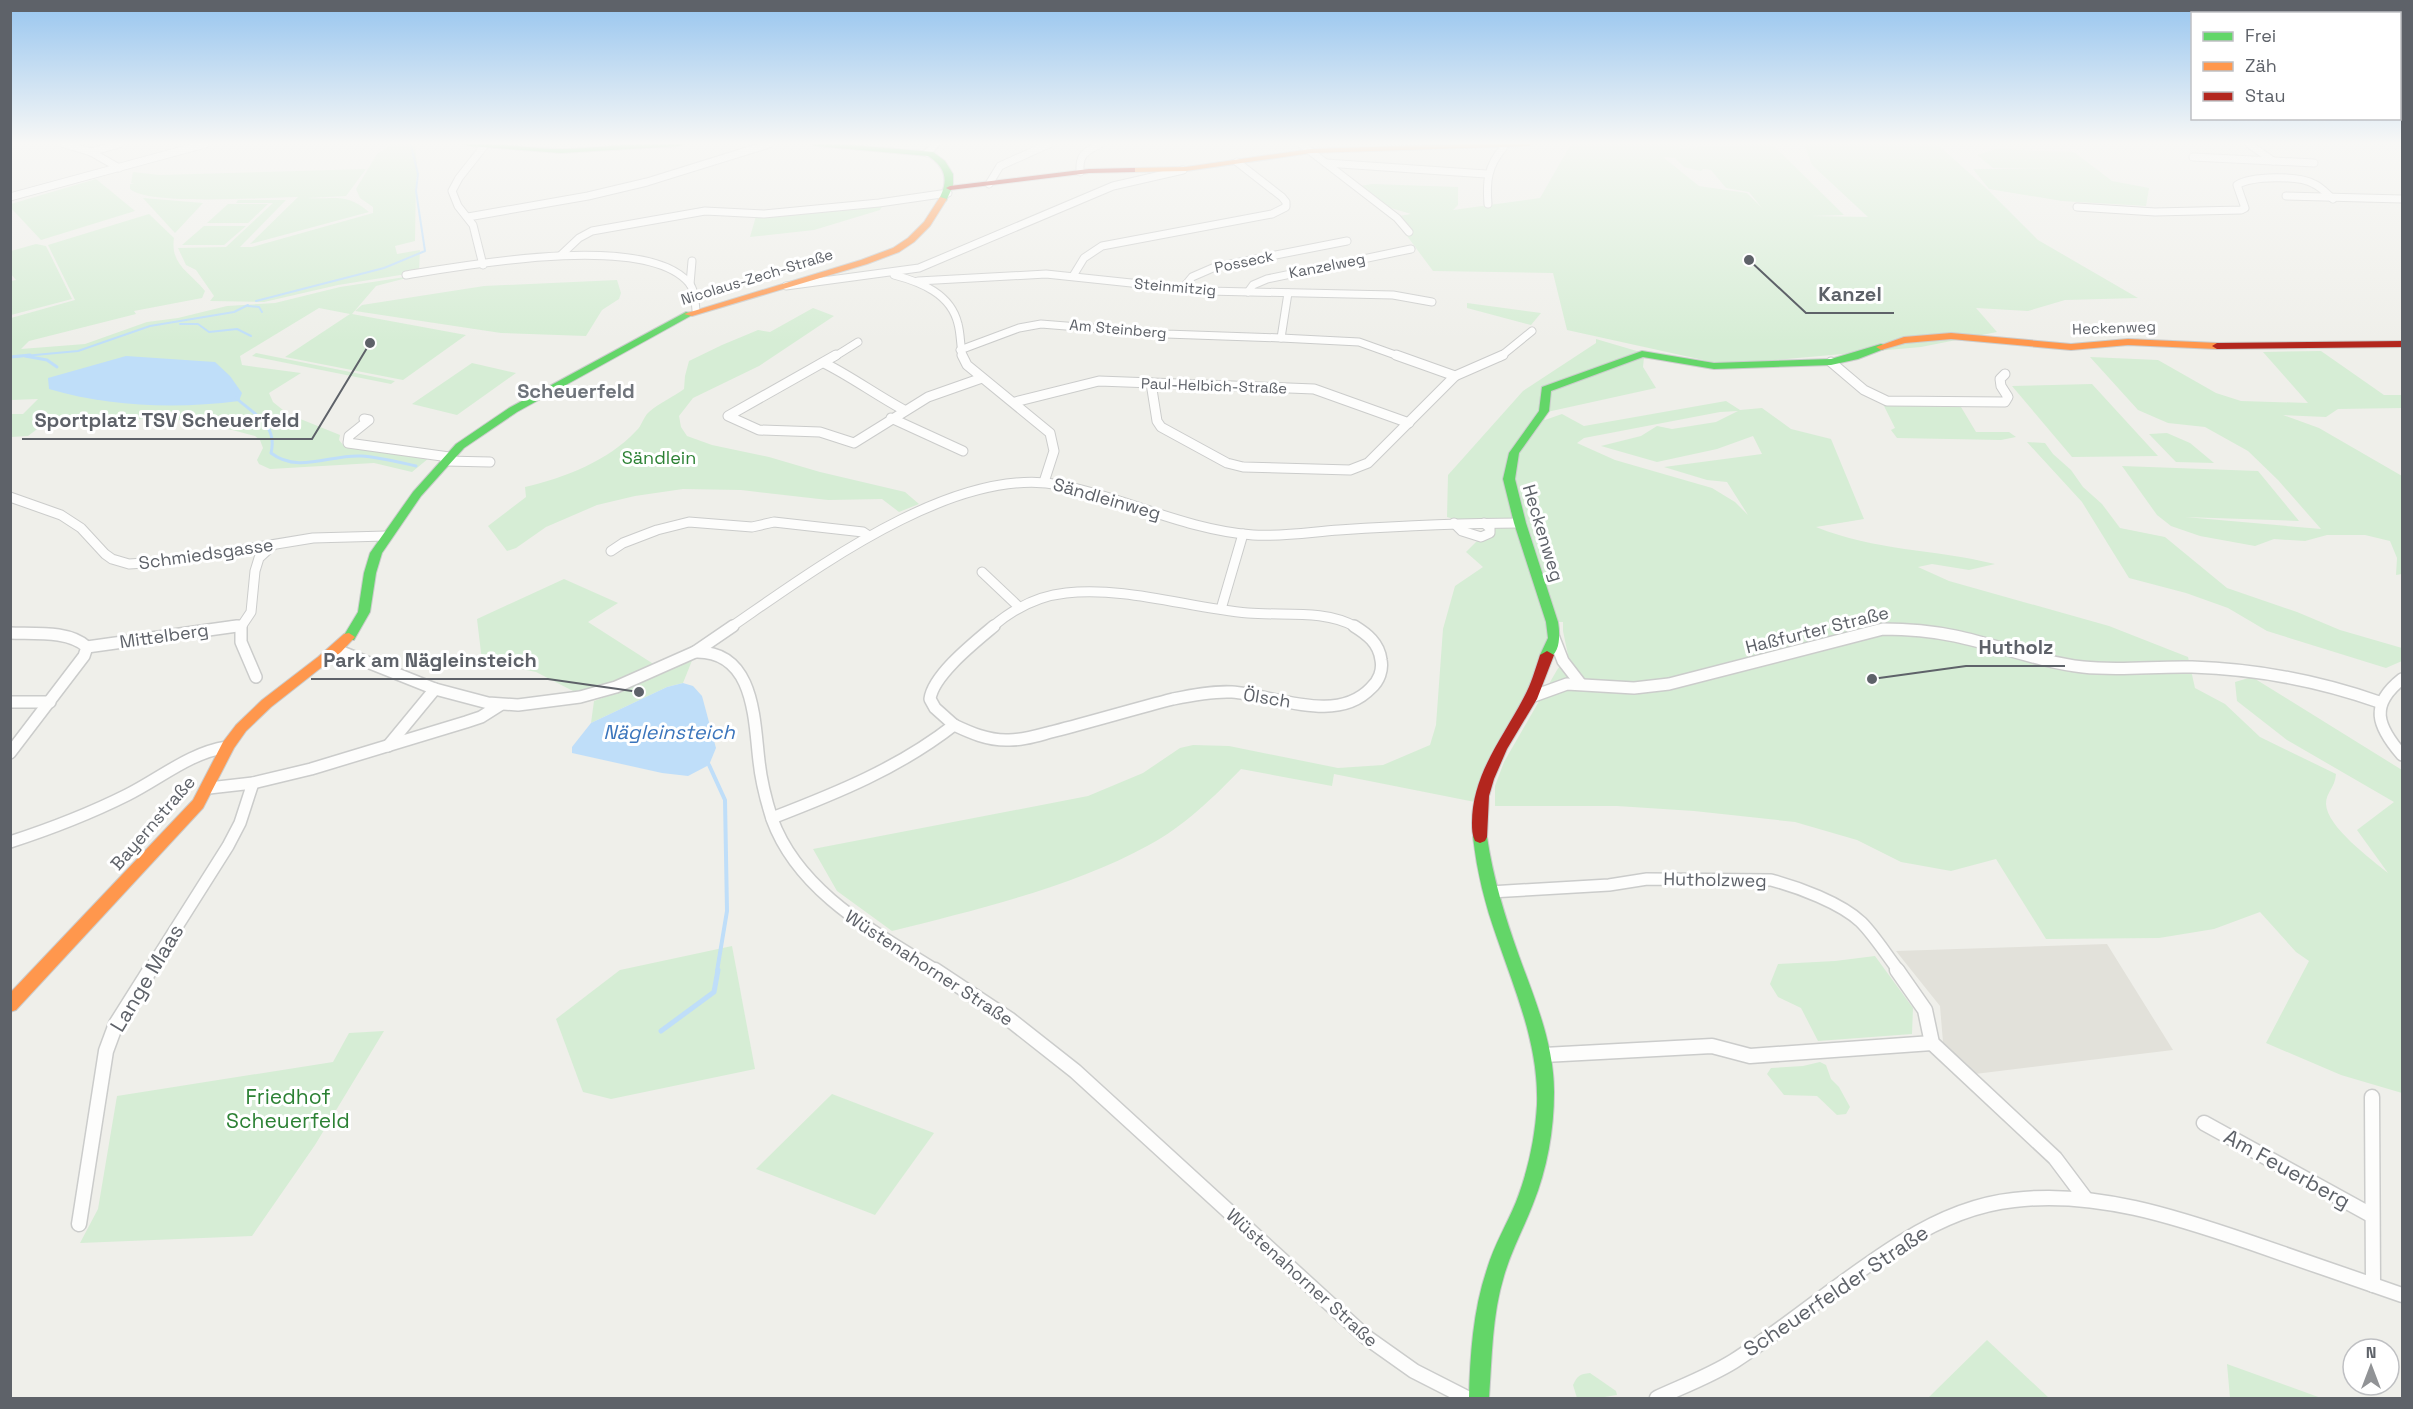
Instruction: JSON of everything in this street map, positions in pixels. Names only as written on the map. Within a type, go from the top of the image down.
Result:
[{"type":"street","points":[[461,210],[473,225],[483,266]]},
{"type":"street","points":[[468,218],[510,210]]},
{"type":"street","points":[[561,255],[579,238],[592,231],[685,213],[705,211],[773,213],[807,210]]},
{"type":"street","name":"Nicolaus-Zech-Straße","points":[[447,459],[477,433],[513,410],[658,329],[696,310],[885,255],[904,245],[927,224],[936,210]]},
{"type":"street","points":[[772,288],[919,268],[1057,210]]},
{"type":"street","points":[[1073,276],[1084,258],[1102,246],[1226,220],[1272,214],[1280,210]]},
{"type":"street","points":[[1386,210],[1409,232]]},
{"type":"street","points":[[2120,210],[2155,212],[2241,210]]},
{"type":"street","name":"Posseck","points":[[1183,288],[1192,277],[1215,267],[1347,241]]},
{"type":"street","name":"Kanzelweg","points":[[1248,292],[1253,285],[1267,279],[1411,249]]},
{"type":"street","points":[[406,275],[561,255],[627,257],[654,262],[674,270],[690,284]]},
{"type":"street","points":[[692,261],[690,284],[696,310]]},
{"type":"street","points":[[919,268],[914,276],[947,302],[954,312],[960,350],[968,365],[1015,402],[1054,439],[1054,453],[1044,482]]},
{"type":"street","points":[[838,269],[843,276],[856,277]]},
{"type":"street","points":[[884,273],[918,281]]},
{"type":"street","name":"Steinmitzig","points":[[918,281],[1008,274],[1073,276],[1183,288],[1248,292],[1393,295],[1432,302]]},
{"type":"street","points":[[1281,338],[1288,293]]},
{"type":"street","name":"Am Steinberg","points":[[960,350],[1019,328],[1041,324],[1158,333],[1359,342],[1455,376]]},
{"type":"street","points":[[1151,384],[1157,422],[1161,427],[1227,463],[1242,467],[1350,470],[1368,463],[1455,376],[1502,356],[1532,331]]},
{"type":"street","name":"Heckenweg","points":[[1554,638],[1552,622],[1509,487],[1511,461],[1518,446],[1544,411],[1544,393],[1551,386],[1644,354],[1714,366],[1831,362],[1854,357],[1898,340],[1954,335],[2073,347],[2118,342],[2221,346],[2403,344]]},
{"type":"street","points":[[858,342],[729,416],[753,428],[820,432],[854,443],[928,397],[982,378]]},
{"type":"street","points":[[1831,362],[1846,372],[1870,395],[1887,401],[2005,402],[2008,396],[2000,380],[2005,374]]},
{"type":"street","points":[[824,363],[849,375],[871,393],[904,410]]},
{"type":"street","name":"Paul-Helbich-Straße","points":[[1015,402],[1086,383],[1314,389],[1409,423]]},
{"type":"street","points":[[891,418],[963,451]]},
{"type":"street","points":[[364,419],[369,420],[349,436],[348,443],[447,459],[490,462]]},
{"type":"street","name":"Bayernstraße","points":[[10,1005],[166,840],[209,788],[227,747],[241,728],[273,698],[337,650],[360,623],[376,553],[386,536],[447,459]]},
{"type":"street","name":"Sändleinweg","points":[[695,652],[826,561],[869,536],[907,517],[973,491],[1014,482],[1044,482],[1208,528],[1243,534],[1280,534],[1484,522],[1520,523]]},
{"type":"street","name":"Schmiedsgasse","points":[[10,497],[61,515],[81,528],[105,554],[112,559],[129,564],[173,561],[322,537],[386,536]]},
{"type":"street","points":[[611,551],[623,543],[657,530],[689,522],[752,527],[774,522],[863,532],[869,536]]},
{"type":"street","name":"Sändleinweg","points":[[1454,524],[1466,533],[1481,537],[1490,533],[1490,528],[1484,522]]},
{"type":"street","points":[[1221,609],[1243,534]]},
{"type":"street","points":[[256,677],[241,642],[241,625],[251,612],[255,571],[259,558],[274,545]]},
{"type":"street","points":[[982,572],[1019,607]]},
{"type":"street","name":"Ölsch","points":[[1076,591],[1221,609],[1326,617],[1350,623],[1370,637],[1377,646],[1382,658],[1380,681],[1373,689],[1354,700],[1337,705],[1300,704],[1244,693],[1215,692],[1168,700],[1017,740],[982,738],[954,725],[935,708],[930,699],[931,690],[985,634],[1019,607],[1032,601],[1076,591]]},
{"type":"street","name":"Mittelberg","points":[[10,633],[68,638],[82,641],[87,647],[241,625]]},
{"type":"street","name":"Haßfurter Straße","points":[[1531,697],[1560,685],[1580,683],[1605,688],[1634,688],[1669,684],[1883,629],[1904,628],[1970,638],[2069,665],[2194,667],[2257,673],[2333,686],[2379,702]]},
{"type":"street","points":[[1554,638],[1563,661],[1580,683]]},
{"type":"street","points":[[1479,1398],[1489,1295],[1497,1267],[1531,1184],[1537,1156],[1545,1088],[1544,1055],[1490,892],[1480,845],[1480,803],[1491,763],[1525,710],[1554,638]]},
{"type":"street","points":[[10,753],[84,656],[87,647]]},
{"type":"street","points":[[337,650],[435,689],[500,705],[537,704],[580,697],[616,687],[695,652]]},
{"type":"street","name":"Wüstenahorner Straße","points":[[695,652],[708,652],[723,658],[735,668],[750,690],[756,714],[761,777],[772,818],[781,839],[796,861],[834,904],[878,936],[993,1007],[1045,1046],[1343,1318],[1408,1370],[1437,1386],[1467,1398]]},
{"type":"street","points":[[2402,679],[2388,688],[2379,702],[2379,714],[2384,730],[2403,754]]},
{"type":"street","points":[[387,747],[435,689]]},
{"type":"street","points":[[10,702],[50,702]]},
{"type":"street","points":[[209,788],[253,783],[387,747],[481,717],[500,705]]},
{"type":"street","points":[[772,818],[868,780],[908,758],[954,725]]},
{"type":"street","points":[[10,842],[88,815],[138,789],[191,757],[209,750],[227,747]]},
{"type":"street","name":"Lange Maas","points":[[78,1224],[106,1051],[122,1013],[228,846],[240,823],[253,783]]},
{"type":"street","name":"Hutholzweg","points":[[1490,892],[1609,885],[1647,879],[1759,879],[1791,885],[1840,908],[1861,922],[1918,997],[1924,1010],[1932,1043]]},
{"type":"street","points":[[1544,1055],[1712,1046],[1750,1056],[1932,1043],[2055,1158],[2085,1198]]},
{"type":"street","name":"Am Feuerberg","points":[[2372,1097],[2373,1285]]},
{"type":"street","name":"Am Feuerberg","points":[[2204,1123],[2371,1215]]},
{"type":"street","name":"Scheuerfelder Straße","points":[[1657,1398],[1734,1361],[1844,1281],[1934,1224],[1995,1203],[2037,1198],[2085,1198],[2123,1204],[2194,1223],[2403,1295]]},
{"type":"shaded area","points":[[2107,944],[2173,1050],[1975,1074],[1943,1042],[1940,1006],[1896,951]]},
{"type":"green space","points":[[13,210],[135,211],[41,240]]},
{"type":"green space","points":[[154,210],[197,210],[175,233]]},
{"type":"green space","points":[[222,210],[262,210],[248,223],[207,223]]},
{"type":"green space","points":[[266,210],[276,210],[240,247],[252,247],[373,213],[373,210],[415,210],[415,241],[395,246],[397,254],[420,250],[419,272],[338,285],[264,302],[210,301],[214,296],[196,270],[186,265],[178,248],[226,247]]},
{"type":"green space","points":[[285,210],[366,210],[369,212],[250,244]]},
{"type":"green space","points":[[828,210],[880,210],[814,230],[750,237],[756,216]]},
{"type":"green space","points":[[1397,210],[1839,210],[1844,215],[1811,216],[1868,217],[1860,210],[2008,210],[2038,240],[2138,298],[2065,300],[2028,311],[1976,308],[1997,332],[1921,347],[1741,363],[1717,363],[1567,330],[1553,273],[1433,271],[1393,217],[1411,214]]},
{"type":"green space","points":[[149,214],[174,238],[175,255],[178,262],[205,291],[202,298],[134,311],[136,314],[29,341],[21,349],[85,344],[147,322],[178,318],[227,306],[275,303],[340,287],[418,275],[376,286],[352,314],[466,335],[403,380],[285,357],[350,314],[319,308],[240,356],[242,365],[301,373],[269,393],[273,402],[288,414],[340,435],[339,440],[344,446],[429,458],[412,472],[374,463],[270,469],[259,464],[257,460],[263,448],[260,440],[255,436],[198,421],[49,420],[28,436],[11,437],[11,414],[23,414],[38,399],[11,400],[11,318],[75,300],[48,245]]},
{"type":"green space","points":[[204,226],[246,226],[224,245],[182,245]]},
{"type":"green space","points":[[36,244],[46,246],[72,299],[11,315],[11,281],[16,280],[11,274],[11,251]]},
{"type":"green space","points":[[617,280],[621,293],[619,299],[602,310],[586,336],[501,333],[355,311],[362,305],[484,286]]},
{"type":"green space","points":[[1467,303],[1541,313],[1531,325],[1467,308]]},
{"type":"green space","name":"Sändlein","points":[[813,308],[834,316],[759,366],[693,398],[679,416],[681,427],[687,436],[712,445],[769,457],[820,472],[905,492],[919,504],[899,512],[882,499],[828,500],[741,490],[683,489],[635,496],[597,505],[546,527],[516,548],[507,551],[488,526],[526,497],[525,487],[555,479],[585,467],[625,442],[638,429],[649,412],[684,389],[689,361],[758,330],[770,332]]},
{"type":"green space","points":[[1596,339],[1647,354],[1551,386],[1540,417],[1545,420],[1562,414],[1584,426],[1726,401],[1740,410],[1762,408],[1791,429],[1831,439],[1864,519],[1816,527],[1860,541],[1995,564],[1969,570],[1932,564],[1918,567],[1949,581],[2109,626],[2188,657],[2195,688],[2225,704],[2260,737],[2336,774],[2326,800],[2328,813],[2351,842],[2388,873],[2357,830],[2394,802],[2287,740],[2237,701],[2235,682],[2252,677],[2402,770],[2402,1093],[2341,1075],[2266,1043],[2309,961],[2296,952],[2260,912],[2214,929],[2159,938],[2046,939],[1996,859],[1951,871],[1901,862],[1857,840],[1795,822],[1694,811],[1617,806],[1495,806],[1495,786],[1504,762],[1568,655],[1563,622],[1552,622],[1554,638],[1480,803],[1334,774],[1332,786],[1241,769],[1198,811],[1162,838],[1120,860],[1023,896],[892,931],[837,891],[813,849],[1088,796],[1143,773],[1180,748],[1193,745],[1229,746],[1338,768],[1383,765],[1430,745],[1436,725],[1443,629],[1455,586],[1483,567],[1466,552],[1490,528],[1520,523],[1511,451],[1512,519],[1459,521],[1447,517],[1448,475],[1523,391],[1596,343]],"holes":[[[1738,411],[1716,422],[1672,429],[1657,426],[1641,436],[1601,446],[1657,462],[1717,449],[1753,436],[1762,454],[1664,467],[1707,480],[1727,482],[1748,515],[1735,502],[1712,488],[1615,460],[1577,443],[1584,438],[1720,412]]]},
{"type":"green space","points":[[2321,351],[2384,395],[2402,395],[2402,408],[2338,409],[2326,417],[2283,415],[2319,428],[2402,476],[2402,574],[2396,575],[2397,558],[2390,541],[2365,535],[2327,535],[2305,541],[2274,539],[2255,546],[2200,536],[2171,526],[2157,515],[2122,466],[2258,471],[2299,521],[2185,517],[2321,529],[2278,480],[2248,451],[2205,427],[2168,423],[2138,410],[2090,357],[2158,360],[2216,393],[2241,401],[2308,403],[2263,352]]},
{"type":"green space","points":[[256,353],[395,381],[391,384],[252,356]]},
{"type":"green space","points":[[1644,357],[1643,367],[1656,388],[1547,412],[1552,389]]},
{"type":"green space","points":[[472,363],[516,373],[457,415],[412,404]]},
{"type":"green space","points":[[2092,384],[2158,456],[2072,457],[2012,386]]},
{"type":"green space","points":[[1883,404],[1961,407],[1976,432],[2009,432],[2016,437],[2001,440],[1897,438],[1891,430],[1895,428]]},
{"type":"green space","points":[[2167,433],[2190,443],[2214,463],[2176,462],[2149,434]]},
{"type":"green space","points":[[2027,442],[2045,443],[2053,454],[2071,470],[2083,487],[2102,504],[2120,528],[2165,537],[2227,588],[2297,612],[2340,630],[2402,648],[2402,661],[2386,668],[2267,631],[2228,608],[2186,593],[2129,578],[2082,502]]},
{"type":"green space","points":[[564,579],[618,603],[588,622],[655,665],[610,683],[575,692],[536,672],[482,661],[477,619]]},
{"type":"green space","points":[[693,658],[683,683],[667,687],[591,723],[594,701],[630,688]]},
{"type":"green space","points":[[732,946],[755,1069],[611,1099],[583,1092],[556,1019],[620,970]]},
{"type":"green space","points":[[1875,956],[1913,1008],[1912,1034],[1818,1041],[1801,1008],[1778,997],[1770,984],[1778,964]]},
{"type":"green space","name":"Friedhof Scheuerfeld","points":[[384,1031],[315,1145],[252,1236],[80,1243],[98,1209],[117,1096],[333,1062],[349,1033]]},
{"type":"green space","points":[[1820,1062],[1826,1065],[1831,1079],[1839,1087],[1850,1107],[1846,1114],[1837,1115],[1817,1096],[1784,1095],[1767,1074],[1771,1068],[1803,1066]]},
{"type":"green space","points":[[832,1094],[934,1133],[875,1215],[756,1169]]},
{"type":"green space","points":[[1987,1340],[2049,1398],[1928,1398]]},
{"type":"green space","points":[[2227,1364],[2321,1398],[2230,1398]]},
{"type":"green space","points":[[1590,1373],[1616,1391],[1617,1395],[1577,1398],[1574,1382],[1579,1376]]},
{"type":"water","points":[[126,356],[215,362],[230,376],[242,393],[239,401],[216,404],[144,405],[96,400],[49,389],[48,378]]},
{"type":"water","name":"Nägleinsteich","points":[[683,683],[693,686],[702,696],[716,748],[709,765],[688,776],[662,773],[572,753],[572,747],[591,723],[667,687]]},
{"type":"waterway","points":[[256,301],[384,268],[425,251],[419,210]]},
{"type":"waterway","points":[[13,357],[78,351],[150,326],[234,312],[248,305]]},
{"type":"waterway","points":[[248,306],[259,307],[262,312]]},
{"type":"waterway","points":[[180,324],[198,324],[209,332],[237,329],[251,336]]},
{"type":"waterway","points":[[10,357],[30,355]]},
{"type":"waterway","points":[[29,357],[25,356],[47,360],[57,367]]},
{"type":"waterway","points":[[236,398],[263,421],[271,435],[271,453],[281,459],[303,463],[361,456],[416,466]]},
{"type":"waterway","points":[[709,765],[725,800],[727,911],[717,971]]},
{"type":"waterway","points":[[661,1031],[714,992],[718,970]]},
{"type":"traffic: fast","points":[[349,637],[364,612],[370,573],[376,553],[417,494],[460,446],[513,410],[689,314]]},
{"type":"traffic: fast","points":[[1547,655],[1554,638],[1552,622],[1520,523],[1509,479],[1514,453],[1544,411],[1546,389],[1642,354],[1714,366],[1831,362],[1854,357],[1881,347]]},
{"type":"traffic: fast","points":[[1479,1398],[1485,1321],[1490,1291],[1500,1258],[1524,1204],[1534,1173],[1542,1140],[1546,1091],[1540,1044],[1492,897],[1480,837]]},
{"type":"traffic: slow","points":[[689,314],[864,262],[896,250],[911,240],[927,224],[936,210]]},
{"type":"traffic: slow","points":[[1881,347],[1904,340],[1951,336],[2071,347],[2128,342],[2217,346]]},
{"type":"traffic: slow","points":[[10,1005],[198,804],[228,746],[241,728],[266,703],[323,660],[349,637]]},
{"type":"traffic: jam","points":[[2217,346],[2402,344]]},
{"type":"traffic: jam","points":[[1480,837],[1482,796],[1487,779],[1501,748],[1530,699],[1547,655]]},
{"type":"place","name":"Kanzel","points":[[1749,260]]},
{"type":"place","name":"Sportplatz TSV Scheuerfeld","points":[[370,343]]},
{"type":"place","name":"Hutholz","points":[[1872,679]]},
{"type":"place","name":"Park am Nägleinsteich","points":[[639,692]]},
{"type":"district","name":"Scheuerfeld","points":[[576,391]]}]
